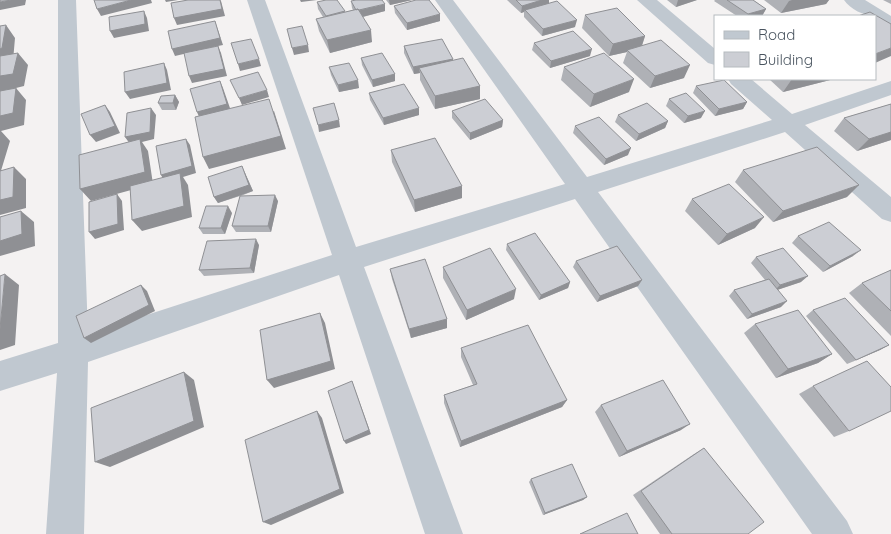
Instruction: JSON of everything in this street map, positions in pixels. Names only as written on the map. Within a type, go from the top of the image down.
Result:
[{"type":"street","points":[[65,534],[73,354],[67,0]]},
{"type":"street","points":[[256,0],[444,534]]},
{"type":"street","points":[[444,0],[834,534]]},
{"type":"street","points":[[646,0],[714,58]]},
{"type":"street","points":[[853,0],[891,24]]},
{"type":"street","points":[[739,80],[891,212]]},
{"type":"street","points":[[0,376],[73,354],[348,261],[790,124],[891,88]]},
{"type":"building","points":[[94,0],[131,0],[97,9]]},
{"type":"building","points":[[188,0],[220,0],[222,9],[174,18],[171,3]]},
{"type":"building","points":[[337,0],[345,11],[326,16],[317,2]]},
{"type":"building","points":[[382,0],[385,4],[356,10],[351,1]]},
{"type":"building","points":[[416,0],[429,0],[440,14],[407,23],[394,6]]},
{"type":"building","points":[[516,0],[542,0],[522,6]]},
{"type":"building","points":[[727,0],[753,0],[766,9],[748,14]]},
{"type":"building","points":[[557,1],[577,20],[543,29],[525,10]]},
{"type":"building","points":[[617,8],[645,36],[613,44],[585,15]]},
{"type":"building","points":[[358,9],[371,30],[327,40],[316,19]]},
{"type":"building","points":[[144,11],[145,24],[110,31],[109,17]]},
{"type":"building","points":[[870,12],[875,15],[861,15]]},
{"type":"building","points":[[876,15],[891,24],[891,48],[876,54]]},
{"type":"building","points":[[215,21],[220,38],[172,49],[168,31]]},
{"type":"building","points":[[6,25],[2,48],[0,49],[0,26]]},
{"type":"building","points":[[302,26],[308,45],[292,48],[287,29]]},
{"type":"building","points":[[573,31],[592,49],[551,61],[534,43]]},
{"type":"building","points":[[251,39],[259,59],[238,64],[231,43]]},
{"type":"building","points":[[442,39],[453,59],[413,67],[404,46]]},
{"type":"building","points":[[661,40],[690,65],[655,76],[627,50]]},
{"type":"building","points":[[218,46],[224,69],[189,76],[184,53]]},
{"type":"building","points":[[18,53],[13,74],[0,76],[0,56]]},
{"type":"building","points":[[382,53],[395,74],[372,80],[361,58]]},
{"type":"building","points":[[604,53],[634,79],[594,94],[564,67]]},
{"type":"building","points":[[463,58],[480,86],[435,96],[419,68]]},
{"type":"building","points":[[164,63],[167,83],[125,92],[124,72]]},
{"type":"building","points":[[349,63],[358,80],[338,85],[329,67]]},
{"type":"building","points":[[258,72],[267,90],[239,98],[230,80]]},
{"type":"building","points":[[724,80],[747,102],[719,109],[696,86]]},
{"type":"building","points":[[220,81],[227,104],[197,112],[190,89]]},
{"type":"building","points":[[404,84],[419,108],[383,118],[369,93]]},
{"type":"building","points":[[16,88],[13,113],[0,116],[0,91]]},
{"type":"building","points":[[686,93],[705,111],[688,116],[669,99]]},
{"type":"building","points":[[175,95],[173,103],[158,103],[161,96]]},
{"type":"building","points":[[269,99],[281,136],[203,157],[195,117]]},
{"type":"building","points":[[485,99],[503,120],[470,133],[452,111]]},
{"type":"building","points":[[334,103],[339,120],[318,125],[313,108]]},
{"type":"building","points":[[647,103],[668,121],[639,134],[618,115]]},
{"type":"building","points":[[891,104],[891,132],[869,139],[844,118]]},
{"type":"building","points":[[105,105],[115,126],[90,135],[81,114]]},
{"type":"building","points":[[151,108],[150,132],[125,137],[127,113]]},
{"type":"building","points":[[599,117],[631,148],[606,159],[575,126]]},
{"type":"building","points":[[435,138],[462,186],[414,200],[391,150]]},
{"type":"building","points":[[140,139],[145,172],[80,189],[79,155]]},
{"type":"building","points":[[186,139],[192,166],[161,175],[156,146]]},
{"type":"building","points":[[817,147],[859,185],[783,211],[743,170]]},
{"type":"building","points":[[242,166],[249,185],[214,197],[208,177]]},
{"type":"building","points":[[14,167],[13,197],[0,200],[0,171]]},
{"type":"building","points":[[180,173],[184,206],[132,220],[130,186]]},
{"type":"building","points":[[729,184],[764,217],[727,234],[692,199]]},
{"type":"building","points":[[117,194],[118,224],[89,232],[89,202]]},
{"type":"building","points":[[275,195],[268,226],[232,226],[240,196]]},
{"type":"building","points":[[206,206],[228,206],[221,228],[199,228]]},
{"type":"building","points":[[21,211],[22,234],[0,241],[0,217]]},
{"type":"building","points":[[829,222],[861,250],[830,266],[798,236]]},
{"type":"building","points":[[535,233],[570,282],[541,295],[507,244]]},
{"type":"building","points":[[256,239],[250,268],[199,270],[207,241]]},
{"type":"building","points":[[617,246],[642,280],[600,296],[576,261]]},
{"type":"building","points":[[490,248],[516,289],[467,310],[443,267]]},
{"type":"building","points":[[783,248],[808,276],[780,285],[756,257]]},
{"type":"building","points":[[425,259],[447,319],[409,329],[390,269]]},
{"type":"building","points":[[891,270],[891,311],[862,283]]},
{"type":"building","points":[[5,274],[0,329],[0,276]]},
{"type":"building","points":[[769,279],[787,301],[752,314],[734,290]]},
{"type":"building","points":[[141,285],[149,305],[84,338],[76,316]]},
{"type":"building","points":[[845,298],[889,345],[856,360],[813,310]]},
{"type":"building","points":[[798,310],[832,354],[788,369],[755,324]]},
{"type":"building","points":[[320,313],[331,361],[267,380],[260,330]]},
{"type":"building","points":[[528,325],[567,400],[461,441],[444,395],[477,384],[461,348]]},
{"type":"building","points":[[867,361],[891,387],[891,411],[849,431],[813,386]]},
{"type":"building","points":[[184,372],[194,421],[95,462],[91,408]]},
{"type":"building","points":[[663,380],[690,424],[627,451],[601,405]]},
{"type":"building","points":[[352,381],[369,430],[344,441],[328,391]]},
{"type":"building","points":[[317,411],[340,489],[263,522],[245,440]]},
{"type":"building","points":[[704,448],[764,522],[748,534],[672,534],[641,491]]},
{"type":"building","points":[[572,464],[587,497],[545,513],[531,479]]},
{"type":"building","points":[[627,513],[638,534],[580,534]]}]
